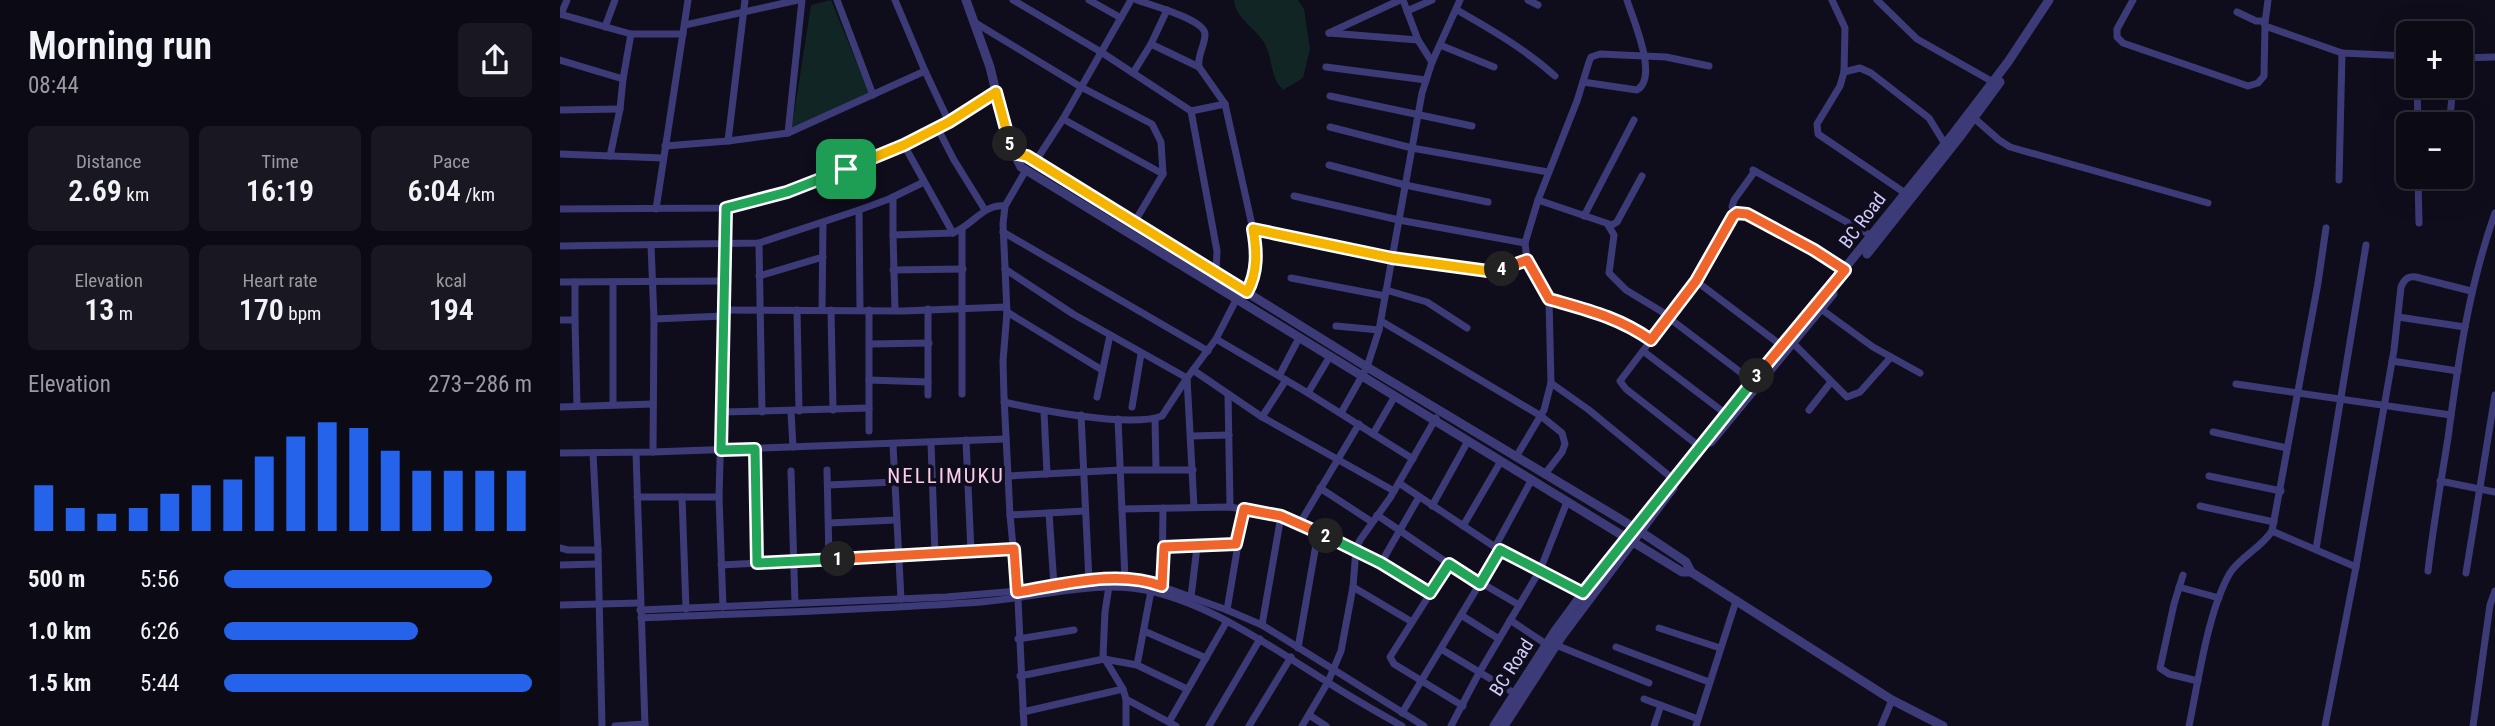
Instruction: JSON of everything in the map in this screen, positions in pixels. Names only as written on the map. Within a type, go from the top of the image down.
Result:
[{"type":"street","points":[[567,0],[560,14],[631,34],[684,30],[800,0],[788,133]]},
{"type":"street","points":[[606,27],[615,0]]},
{"type":"street","points":[[656,209],[688,0]]},
{"type":"street","points":[[728,141],[746,0]]},
{"type":"street","points":[[837,0],[873,95]]},
{"type":"street","points":[[895,0],[949,122]]},
{"type":"street","points":[[966,0],[996,92],[1003,123],[1013,153],[1021,167],[1299,338],[1442,412],[1638,530],[1686,562],[1691,572],[1736,601],[1892,700],[1943,726]]},
{"type":"street","points":[[1013,0],[1024,3],[1191,111],[1225,104]]},
{"type":"street","points":[[1089,0],[1121,18]]},
{"type":"street","points":[[1035,162],[1063,119],[1130,0]]},
{"type":"street","points":[[1137,0],[1167,10],[1202,27],[1205,33],[1198,60],[1199,67],[1225,104],[1253,229],[1256,261],[1253,281],[1247,292]]},
{"type":"street","points":[[1418,40],[1329,33],[1401,0],[1418,40],[1432,62]]},
{"type":"street","points":[[1407,11],[1432,0]]},
{"type":"street","points":[[1341,413],[1365,371],[1379,330],[1417,113],[1432,62],[1460,0]]},
{"type":"street","points":[[1528,0],[1538,5]]},
{"type":"street","points":[[1583,82],[1641,89],[1647,73],[1627,0]]},
{"type":"street","points":[[1832,0],[1845,28],[1844,72],[1840,86],[1817,124],[1818,134],[1908,195]]},
{"type":"street","points":[[1877,0],[1917,39],[1995,84]]},
{"type":"street","name":"BC Road","points":[[1638,530],[1821,309],[1872,236],[1974,118],[2049,0]]},
{"type":"street","name":"BC Road","points":[[1494,726],[1514,693],[1551,645],[1583,593],[1631,540],[1672,479],[1908,195],[1945,144],[1995,84],[2056,0]]},
{"type":"street","points":[[2133,0],[2117,29],[2117,37],[2123,43],[2248,86],[2258,83],[2264,76],[2268,0]]},
{"type":"street","points":[[1133,73],[1167,10]]},
{"type":"street","points":[[1457,10],[1502,35],[1555,76]]},
{"type":"street","points":[[2237,12],[2256,21],[2263,21],[2265,26],[2342,53],[2396,55]]},
{"type":"street","points":[[974,22],[1081,87],[1152,124],[1161,142],[1163,174],[1135,223]]},
{"type":"street","points":[[610,156],[631,34]]},
{"type":"street","points":[[1151,44],[1199,67]]},
{"type":"street","points":[[1440,46],[1494,67]]},
{"type":"street","points":[[2339,180],[2342,53]]},
{"type":"street","points":[[1516,457],[1541,416],[1551,383],[1549,299],[1527,260],[1525,243],[1588,62],[1595,55],[1644,55],[1709,66]]},
{"type":"street","points":[[2473,58],[2495,57]]},
{"type":"street","points":[[560,60],[623,79]]},
{"type":"street","points":[[1326,67],[1426,80]]},
{"type":"street","points":[[1844,72],[1860,68],[1871,73],[1929,118],[1945,144]]},
{"type":"street","points":[[665,146],[788,133],[925,71]]},
{"type":"street","points":[[560,209],[726,208],[787,192],[904,145],[949,122],[996,92]]},
{"type":"street","points":[[1330,96],[1472,126]]},
{"type":"street","points":[[560,110],[620,109]]},
{"type":"street","points":[[1191,111],[1217,251],[1216,272]]},
{"type":"street","points":[[1974,118],[2010,147],[2208,203]]},
{"type":"street","points":[[1063,119],[1163,174]]},
{"type":"street","points":[[1584,216],[1634,120]]},
{"type":"street","points":[[937,127],[985,210]]},
{"type":"street","points":[[1330,127],[1412,148],[1548,172]]},
{"type":"street","points":[[904,145],[953,233]]},
{"type":"street","points":[[1013,153],[1027,156],[1216,272],[1365,371],[1395,396],[1682,572],[1691,572]]},
{"type":"street","points":[[560,154],[663,158]]},
{"type":"street","points":[[1329,165],[1405,185],[1488,202]]},
{"type":"street","points":[[1024,726],[1004,399],[1006,310],[1003,232],[1005,205],[1026,170]]},
{"type":"street","points":[[1844,275],[1814,250],[1747,214],[1737,213],[1732,207],[1734,200],[1754,170],[1872,236]]},
{"type":"street","points":[[1608,225],[1617,222],[1642,176]]},
{"type":"street","points":[[560,246],[759,243],[859,210],[924,182]]},
{"type":"street","points":[[2418,189],[2418,223]]},
{"type":"street","points":[[1293,196],[1399,220],[1525,243]]},
{"type":"street","points":[[893,197],[895,310]]},
{"type":"street","points":[[1538,200],[1608,225],[1614,235],[1609,273],[1626,290],[1670,316],[1669,318],[1752,381]]},
{"type":"street","points":[[893,235],[953,233],[985,210],[1005,205]]},
{"type":"street","points":[[723,607],[719,497],[726,208]]},
{"type":"street","points":[[859,210],[860,310]]},
{"type":"street","points":[[1699,447],[1621,385],[1622,378],[1696,281],[1737,213]]},
{"type":"street","points":[[2428,571],[2471,291],[2482,248],[2495,213]]},
{"type":"street","points":[[822,309],[823,223]]},
{"type":"street","points":[[2189,726],[2219,598],[2236,566],[2265,542],[2272,531],[2326,228]]},
{"type":"street","points":[[962,229],[962,394]]},
{"type":"street","points":[[1253,229],[1392,258],[1488,271],[1503,269],[1527,260]]},
{"type":"street","points":[[1003,232],[1208,351]]},
{"type":"street","points":[[759,243],[762,412]]},
{"type":"street","points":[[651,245],[654,319],[653,452]]},
{"type":"street","points":[[2316,549],[2366,245]]},
{"type":"street","points":[[759,276],[823,257]]},
{"type":"street","points":[[893,270],[963,269]]},
{"type":"street","points":[[1005,269],[1141,354],[1187,378]]},
{"type":"street","points":[[2325,726],[2392,361],[2401,287],[2404,280],[2410,276],[2471,291]]},
{"type":"street","points":[[1292,278],[1427,302],[1467,328]]},
{"type":"street","points":[[560,282],[725,281]]},
{"type":"street","points":[[1696,281],[1782,346]]},
{"type":"street","points":[[575,282],[577,406]]},
{"type":"street","points":[[612,282],[612,405]]},
{"type":"street","points":[[1004,399],[1044,412],[1118,419],[1155,419],[1163,416],[1216,340],[1236,299]]},
{"type":"street","points":[[1549,299],[1609,315],[1651,340]]},
{"type":"street","points":[[928,309],[928,395]]},
{"type":"street","points":[[1821,309],[1891,357],[1920,373]]},
{"type":"street","points":[[654,319],[760,310],[1006,310],[1102,370]]},
{"type":"street","points":[[793,447],[797,310]]},
{"type":"street","points":[[831,310],[833,410]]},
{"type":"street","points":[[869,310],[869,431]]},
{"type":"street","points":[[2398,317],[2465,327]]},
{"type":"street","points":[[560,320],[575,320]]},
{"type":"street","points":[[1381,321],[1541,416],[1562,433],[1565,439],[1562,452],[1545,474]]},
{"type":"street","points":[[1336,326],[1379,330]]},
{"type":"street","points":[[1097,397],[1110,335]]},
{"type":"street","points":[[1262,417],[1299,338]]},
{"type":"street","points":[[1216,340],[1308,393],[1413,459]]},
{"type":"street","points":[[870,345],[929,343]]},
{"type":"street","points":[[1793,343],[1847,397],[1860,392],[1891,357]]},
{"type":"street","points":[[1643,351],[1726,414]]},
{"type":"street","points":[[1132,407],[1141,354]]},
{"type":"street","points":[[1308,393],[1330,355]]},
{"type":"street","points":[[2392,361],[2458,371]]},
{"type":"street","points":[[1193,370],[1262,417],[1394,491]]},
{"type":"street","points":[[1187,378],[1194,507]]},
{"type":"street","points":[[869,380],[928,382]]},
{"type":"street","points":[[1809,410],[1831,382]]},
{"type":"street","points":[[1551,383],[1589,410],[1672,479]]},
{"type":"street","points":[[2236,384],[2451,415]]},
{"type":"street","points":[[1228,394],[1230,507]]},
{"type":"street","points":[[2466,573],[2495,395]]},
{"type":"street","points":[[1373,434],[1395,396]]},
{"type":"street","points":[[560,407],[653,404]]},
{"type":"street","points":[[723,412],[869,408]]},
{"type":"street","points":[[1044,412],[1047,474]]},
{"type":"street","points":[[1302,726],[1328,682],[1341,651],[1353,587],[1356,550],[1394,491],[1434,420],[1442,412]]},
{"type":"street","points":[[1081,415],[1089,581]]},
{"type":"street","points":[[1118,419],[1125,579]]},
{"type":"street","points":[[1155,419],[1156,469]]},
{"type":"street","points":[[1300,523],[1359,424]]},
{"type":"street","points":[[2213,432],[2287,448]]},
{"type":"street","points":[[1191,436],[1229,435]]},
{"type":"street","points":[[560,453],[721,452],[1006,439]]},
{"type":"street","points":[[966,440],[971,552]]},
{"type":"street","points":[[1432,506],[1468,441]]},
{"type":"street","points":[[931,443],[935,554]]},
{"type":"street","points":[[893,444],[901,599]]},
{"type":"street","points":[[755,449],[757,563]]},
{"type":"street","points":[[593,453],[602,726]]},
{"type":"street","points":[[615,726],[645,725],[636,453]]},
{"type":"street","points":[[1463,526],[1501,461]]},
{"type":"street","points":[[827,470],[829,559]]},
{"type":"street","points":[[1008,476],[1083,471],[1193,470]]},
{"type":"street","points":[[791,471],[795,603]]},
{"type":"street","points":[[2208,476],[2281,491]]},
{"type":"street","points":[[560,605],[600,603],[640,610],[942,605],[1109,586],[1151,591],[1227,621],[1291,657],[1401,726],[1422,681],[1480,584],[1532,479]]},
{"type":"street","points":[[2440,481],[2495,492]]},
{"type":"street","points":[[828,485],[895,482]]},
{"type":"street","points":[[1399,482],[1498,549],[1583,593]]},
{"type":"street","points":[[1321,488],[1401,531],[1480,584],[1520,606]]},
{"type":"street","points":[[638,497],[719,497]]},
{"type":"street","points":[[682,497],[686,609]]},
{"type":"street","points":[[1381,563],[1419,497]]},
{"type":"street","points":[[1451,726],[1540,570],[1567,502]]},
{"type":"street","points":[[2200,506],[2274,522]]},
{"type":"street","points":[[1122,509],[1230,507],[1281,516],[1356,550],[1430,593]]},
{"type":"street","points":[[1162,586],[1163,508]]},
{"type":"street","points":[[1227,610],[1244,509]]},
{"type":"street","points":[[1010,515],[1085,511]]},
{"type":"street","points":[[1049,513],[1054,586]]},
{"type":"street","points":[[1262,625],[1281,516]]},
{"type":"street","points":[[829,523],[896,520]]},
{"type":"street","points":[[2272,531],[2356,567]]},
{"type":"street","points":[[1298,648],[1318,533]]},
{"type":"street","points":[[1504,726],[1551,645],[1631,540]]},
{"type":"street","points":[[1164,547],[1236,544]]},
{"type":"street","points":[[1191,597],[1197,547]]},
{"type":"street","points":[[560,548],[598,550]]},
{"type":"street","points":[[722,565],[1014,549]]},
{"type":"street","points":[[560,565],[598,564]]},
{"type":"street","points":[[1449,564],[1390,657],[1394,664],[1463,706]]},
{"type":"street","points":[[2183,575],[2161,668],[2169,674],[2198,681]]},
{"type":"street","points":[[640,610],[1018,595],[1054,586],[1125,579],[1162,586],[1262,625],[1424,726]]},
{"type":"street","points":[[1109,586],[1102,646],[1104,659],[1123,689],[1126,699],[1126,726]]},
{"type":"street","points":[[1353,587],[1412,622]]},
{"type":"street","points":[[2179,587],[2219,598]]},
{"type":"street","points":[[1137,665],[1151,591]]},
{"type":"street","points":[[2473,726],[2490,605],[2495,591]]},
{"type":"street","points":[[1644,699],[1697,723],[1736,601]]},
{"type":"street","points":[[1461,615],[1499,639]]},
{"type":"street","points":[[1510,620],[1551,645],[1649,683]]},
{"type":"street","points":[[1126,699],[1172,724],[1187,689],[1227,621]]},
{"type":"street","points":[[1659,628],[1720,648]]},
{"type":"street","points":[[1018,639],[1074,630]]},
{"type":"street","points":[[1144,631],[1206,658]]},
{"type":"street","points":[[1209,726],[1259,639]]},
{"type":"street","points":[[1616,647],[1709,682]]},
{"type":"street","points":[[1441,649],[1514,693]]},
{"type":"street","points":[[1249,726],[1291,657]]},
{"type":"street","points":[[1020,676],[1104,659],[1137,665],[1187,689]]},
{"type":"street","points":[[1023,712],[1123,689]]},
{"type":"street","points":[[1881,726],[1892,700]]},
{"type":"street","points":[[1654,726],[1661,705]]},
{"type":"street","points":[[1309,715],[1326,726]]},
{"type":"green space","points":[[831,0],[869,93],[832,112],[792,127],[811,5]]},
{"type":"green space","points":[[1234,0],[1298,0],[1304,9],[1310,49],[1303,78],[1283,90],[1276,80],[1265,44],[1238,13]]},
{"type":"district","name":"NELLIMUKU","points":[[946,476]]},
{"type":"route","points":[[996,92],[1013,153],[1027,156],[1247,292],[1253,281],[1256,261],[1253,229],[1392,258],[1488,271],[1503,269],[1527,260],[1549,299],[1609,315],[1651,340],[1696,281],[1737,213],[1747,214],[1845,270],[1663,490],[1583,593],[1500,550],[1480,584],[1449,564],[1430,593],[1381,563],[1300,523],[1281,516],[1244,509],[1236,544],[1164,547],[1162,586],[1125,579],[1103,579],[1017,592],[1014,549],[757,563],[755,449],[721,450],[726,208],[787,192],[846,169],[904,145],[949,122],[996,92]]}]
